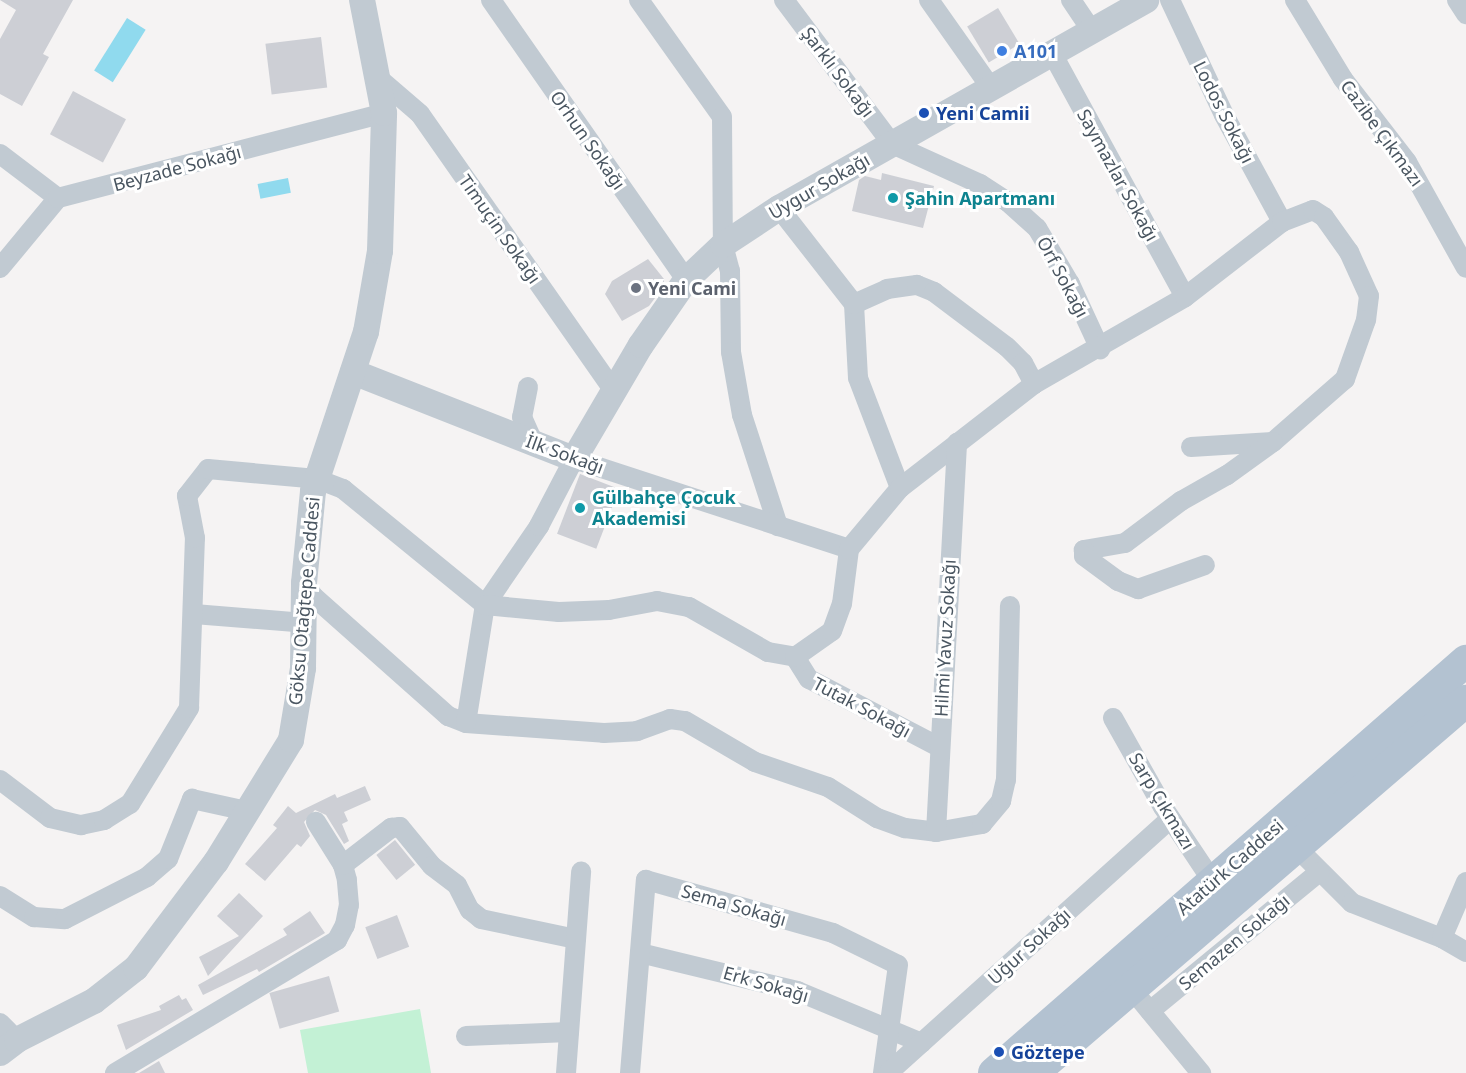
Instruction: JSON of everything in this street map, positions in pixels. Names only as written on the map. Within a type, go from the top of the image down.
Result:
[{"type":"main road","name":"Atatürk Caddesi","points":[[1033,1073],[1130,987],[1466,661]]},
{"type":"main road","name":"Atatürk Caddesi","points":[[994,1073],[1213,882],[1286,837],[1466,701]]},
{"type":"street","name":"Göksu Otağtepe Caddesi","points":[[6,1039],[94,1001],[136,968],[216,862],[291,740],[305,624],[304,583],[317,478],[366,332],[380,251],[384,113],[362,0]]},
{"type":"street","name":"Orhun Sokağı","points":[[491,0],[686,280]]},
{"type":"street","points":[[639,0],[722,117],[723,245],[730,271],[731,352],[742,415],[778,526]]},
{"type":"street","name":"Şarklı Sokağı","points":[[784,0],[892,144]]},
{"type":"street","points":[[929,0],[991,88]]},
{"type":"street","points":[[1071,0],[1091,30]]},
{"type":"street","name":"Uygur Sokağı","points":[[574,459],[614,391],[686,280],[723,245],[779,208],[1146,0]]},
{"type":"street","name":"Lodos Sokağı","points":[[1170,0],[1224,115],[1282,222]]},
{"type":"street","name":"Cazibe Çıkmazı","points":[[1296,0],[1343,79],[1407,162],[1466,268]]},
{"type":"street","points":[[1457,0],[1466,14]]},
{"type":"street","name":"Saymazlar Sokağı","points":[[1052,53],[1185,297]]},
{"type":"street","name":"Timuçin Sokağı","points":[[376,76],[420,114],[614,391]]},
{"type":"street","name":"Beyzade Sokağı","points":[[58,198],[384,113]]},
{"type":"street","name":"Örf Sokağı","points":[[892,144],[980,184],[1008,202],[1037,228],[1070,284],[1100,349]]},
{"type":"street","points":[[0,154],[58,198],[0,268]]},
{"type":"street","points":[[779,208],[854,304],[858,378],[900,488]]},
{"type":"street","points":[[0,780],[50,818],[81,825],[104,820],[130,804],[189,708],[195,538],[187,496],[208,469],[317,478],[343,489],[485,604],[559,612],[609,610],[657,601],[689,607],[768,652],[795,657],[832,631],[842,604],[849,549],[900,488],[1034,384],[1100,349],[1185,297],[1282,222],[1313,210],[1324,218],[1349,252],[1369,296],[1366,320],[1345,379],[1273,442],[1227,475],[1181,501],[1125,543],[1084,550],[1084,556],[1118,581],[1138,589],[1156,586],[1205,565]]},
{"type":"street","points":[[854,304],[886,289],[917,285],[934,292],[1007,347],[1023,363],[1034,384]]},
{"type":"street","name":"İlk Sokağı","points":[[353,372],[574,459],[849,549]]},
{"type":"street","points":[[528,387],[522,417],[534,444]]},
{"type":"street","points":[[1191,447],[1273,442]]},
{"type":"street","name":"Hilmi Yavuz Sokağı","points":[[936,832],[957,443]]},
{"type":"street","points":[[466,723],[485,604],[539,526],[574,459]]},
{"type":"street","points":[[304,583],[313,596],[448,716],[466,723],[604,733],[637,731],[670,719],[686,721],[755,762],[828,788],[877,818],[905,828],[936,832],[982,824],[1001,801],[1006,780],[1010,606]]},
{"type":"street","points":[[194,614],[305,624]]},
{"type":"street","name":"Tutak Sokağı","points":[[795,657],[808,680],[939,747]]},
{"type":"street","name":"Sarp Çıkmazı","points":[[1113,718],[1170,819],[1213,882]]},
{"type":"street","points":[[0,896],[34,917],[65,919],[147,878],[168,859],[192,799],[247,812]]},
{"type":"street","name":"Uğur Sokağı","points":[[888,1073],[1170,819]]},
{"type":"street","points":[[115,1073],[336,940],[345,925],[349,905],[343,865],[316,822]]},
{"type":"street","points":[[343,865],[391,828],[399,827],[432,866],[457,885],[470,910],[480,919],[576,939]]},
{"type":"street","points":[[1286,837],[1352,903],[1442,938],[1466,952]]},
{"type":"street","name":"Semazen Sokağı","points":[[1150,1011],[1319,872]]},
{"type":"street","points":[[566,1073],[581,873]]},
{"type":"street","name":"Sema Sokağı","points":[[630,1073],[646,880],[720,899],[833,933],[898,965],[883,1073]]},
{"type":"street","points":[[1442,938],[1466,882]]},
{"type":"street","name":"Erk Sokağı","points":[[640,953],[797,991],[889,1026],[922,1043]]},
{"type":"street","points":[[1130,987],[1201,1073]]},
{"type":"street","points":[[466,1036],[569,1032]]},
{"type":"green space","points":[[420,1009],[431,1073],[308,1073],[300,1030]]},
{"type":"water","points":[[127,18],[146,30],[113,82],[94,71]]},
{"type":"water","points":[[288,178],[291,193],[260,199],[258,184]]},
{"type":"building","points":[[0,0],[73,0],[43,54],[49,57],[22,106],[0,94],[0,39],[16,10]]},
{"type":"building","points":[[998,8],[1020,44],[989,63],[967,27]]},
{"type":"building","points":[[321,37],[327,88],[272,94],[265,44]]},
{"type":"building","points":[[73,91],[126,119],[103,162],[50,134]]},
{"type":"building","name":"Şahin Apartmanı","points":[[882,173],[934,186],[923,228],[852,211],[859,180],[865,176],[881,180]]},
{"type":"building","name":"Yeni Cami","points":[[648,259],[664,279],[664,286],[649,306],[622,321],[605,294],[612,281]]},
{"type":"building","name":"Gülbahçe Çocuk Akademisi","points":[[580,474],[619,489],[596,549],[557,534]]},
{"type":"building","points":[[365,786],[371,800],[344,812],[348,821],[342,824],[349,841],[344,844],[326,815],[315,810],[304,822],[310,836],[301,847],[297,844],[265,881],[245,864],[277,828],[273,825],[288,806],[296,813],[335,794],[337,798]]},
{"type":"building","points":[[395,840],[415,865],[396,880],[376,855]]},
{"type":"building","points":[[239,893],[263,916],[208,976],[199,957],[239,936],[217,916]]},
{"type":"building","points":[[310,911],[325,933],[259,972],[257,969],[203,995],[198,985],[287,935],[283,929]]},
{"type":"building","points":[[397,915],[409,947],[377,959],[365,927]]},
{"type":"building","points":[[329,976],[339,1012],[280,1029],[269,993]]},
{"type":"building","points":[[179,995],[182,1000],[186,998],[193,1010],[126,1050],[117,1025],[161,1010],[159,1006]]},
{"type":"building","points":[[159,1061],[165,1073],[139,1073]]},
{"type":"place","name":"A101","points":[[1002,51]]},
{"type":"place","name":"Yeni Camii","points":[[924,113]]},
{"type":"place","name":"Şahin Apartmanı","points":[[893,198]]},
{"type":"place","name":"Yeni Cami","points":[[636,288]]},
{"type":"place","name":"Gülbahçe Çocuk Akademisi","points":[[580,508]]},
{"type":"place","name":"Göztepe","points":[[999,1052]]}]
